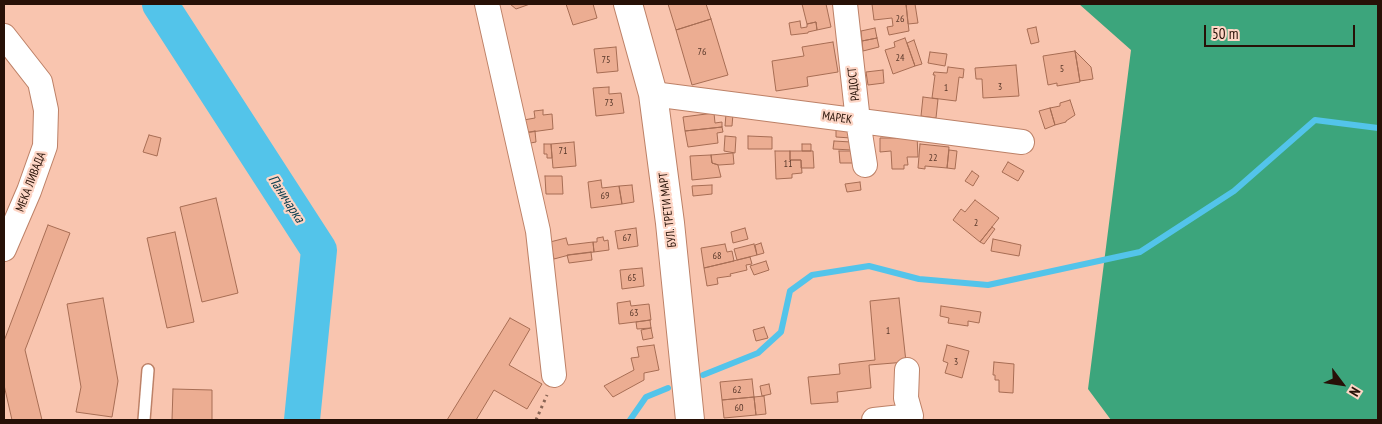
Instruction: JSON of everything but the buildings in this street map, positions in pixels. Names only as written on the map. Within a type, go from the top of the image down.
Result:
[{"type":"street","points":[[487,4],[538,230],[554,375]]},
{"type":"street","name":"БУЛ. ТРЕТИ МАРТ","points":[[628,4],[653,94],[670,223],[690,420]]},
{"type":"street","name":"РАДОСТ","points":[[845,4],[858,121],[865,165]]},
{"type":"street","name":"МЕКА ЛИВАДА","points":[[4,36],[40,82],[46,110],[45,146],[29,191],[4,249]]},
{"type":"street","name":"МАРЕК","points":[[653,94],[1022,142]]},
{"type":"street","points":[[874,420],[914,418],[906,398],[908,370]]},
{"type":"lane","points":[[144,420],[148,370]]},
{"type":"path","points":[[536,420],[554,375]]},
{"type":"green space","points":[[1079,4],[1378,4],[1378,420],[1111,420],[1088,389],[1131,50]]},
{"type":"waterway","name":"Паничарка","points":[[160,4],[319,250],[302,420]]},
{"type":"waterway","points":[[703,375],[758,353],[781,332],[790,291],[812,275],[869,266],[919,279],[988,285],[1140,252],[1234,191],[1315,120],[1378,128]]},
{"type":"waterway","points":[[630,420],[646,397],[668,388]]}]
